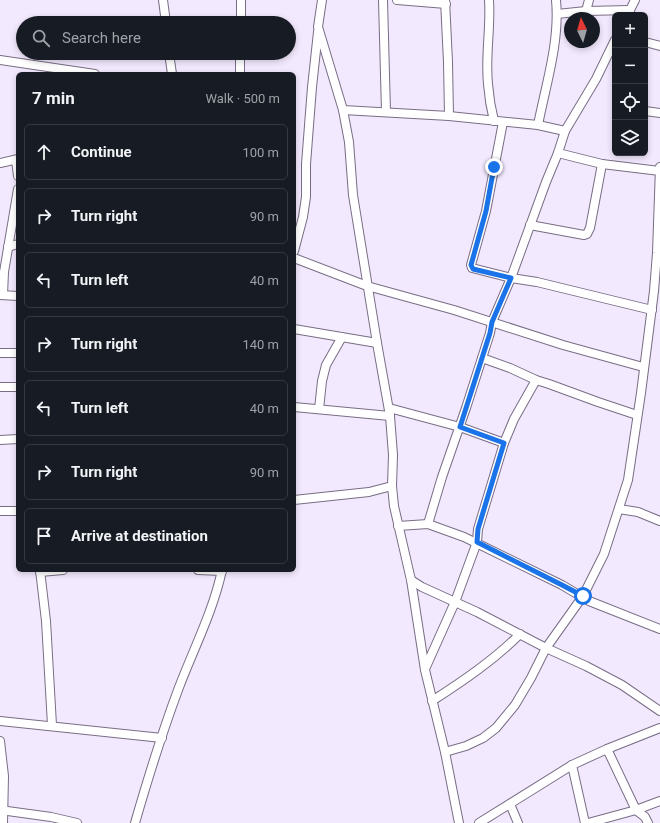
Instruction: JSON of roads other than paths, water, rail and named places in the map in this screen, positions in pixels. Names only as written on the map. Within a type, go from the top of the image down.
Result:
[{"type":"street","points":[[163,0],[165,16]]},
{"type":"street","points":[[241,0],[241,16]]},
{"type":"street","points":[[296,235],[303,217],[306,197],[306,164],[311,102],[322,0]]},
{"type":"street","points":[[383,0],[386,112]]},
{"type":"street","points":[[397,0],[445,2],[449,116]]},
{"type":"street","points":[[489,0],[490,15],[487,83],[494,121]]},
{"type":"street","points":[[538,125],[551,58],[557,14],[556,0]]},
{"type":"street","points":[[586,11],[589,0]]},
{"type":"street","points":[[557,14],[586,11],[629,12],[635,0]]},
{"type":"street","points":[[318,27],[343,110],[350,149],[353,195],[376,343],[390,412],[393,455],[392,486],[398,526],[411,580],[425,670],[445,752],[459,823]]},
{"type":"street","points":[[648,43],[660,46]]},
{"type":"street","points":[[428,524],[442,477],[482,358],[492,322],[511,278],[565,131],[596,79],[612,46]]},
{"type":"street","points":[[0,60],[81,72]]},
{"type":"street","points":[[170,60],[172,72]]},
{"type":"street","points":[[240,60],[240,72]]},
{"type":"street","points":[[343,110],[449,116],[538,125],[565,131]]},
{"type":"street","points":[[648,111],[660,112]]},
{"type":"street","points":[[503,122],[486,211],[471,265],[473,269],[511,278],[537,282],[652,310]]},
{"type":"street","points":[[445,752],[466,746],[483,738],[496,728],[515,705],[546,648],[583,596],[604,554],[628,480],[643,367],[652,310],[656,302],[660,170],[602,164],[558,153]]},
{"type":"street","points":[[0,163],[16,159]]},
{"type":"street","points":[[530,225],[584,235],[588,234],[602,164]]},
{"type":"street","points":[[16,201],[4,272],[2,295],[16,296]]},
{"type":"street","points":[[8,247],[16,245]]},
{"type":"street","points":[[296,259],[367,286],[492,322],[563,345],[643,367]]},
{"type":"street","points":[[296,329],[376,343]]},
{"type":"street","points":[[319,409],[322,381],[326,365],[342,337]]},
{"type":"street","points":[[0,353],[16,353]]},
{"type":"street","points":[[482,358],[510,368],[536,380],[637,415]]},
{"type":"street","points":[[425,670],[455,602],[477,542],[478,529],[504,443],[514,419],[536,380]]},
{"type":"street","points":[[0,387],[16,387]]},
{"type":"street","points":[[296,407],[390,412],[460,427],[504,443]]},
{"type":"street","points":[[0,440],[16,439]]},
{"type":"street","points":[[296,500],[369,492],[392,486]]},
{"type":"street","points":[[619,509],[638,512],[660,521]]},
{"type":"street","points":[[0,511],[16,511]]},
{"type":"street","points":[[398,526],[428,524],[477,542],[583,596],[589,601],[660,628]]},
{"type":"street","points":[[40,572],[46,620],[52,725]]},
{"type":"street","points":[[135,823],[178,691],[212,605],[221,572]]},
{"type":"street","points":[[411,580],[422,588],[455,602],[546,648],[586,666],[622,685],[660,711]]},
{"type":"street","points":[[432,702],[498,654],[520,634]]},
{"type":"street","points":[[0,721],[52,725],[162,738]]},
{"type":"street","points":[[479,823],[572,765],[660,728]]},
{"type":"street","points":[[0,741],[4,776],[2,810],[3,823]]},
{"type":"street","points":[[607,749],[636,810],[645,817],[648,823]]},
{"type":"street","points":[[572,765],[584,823]]},
{"type":"street","points":[[588,823],[636,810],[660,801]]},
{"type":"street","points":[[510,804],[518,823]]},
{"type":"street","points":[[2,810],[51,817],[77,823]]}]
